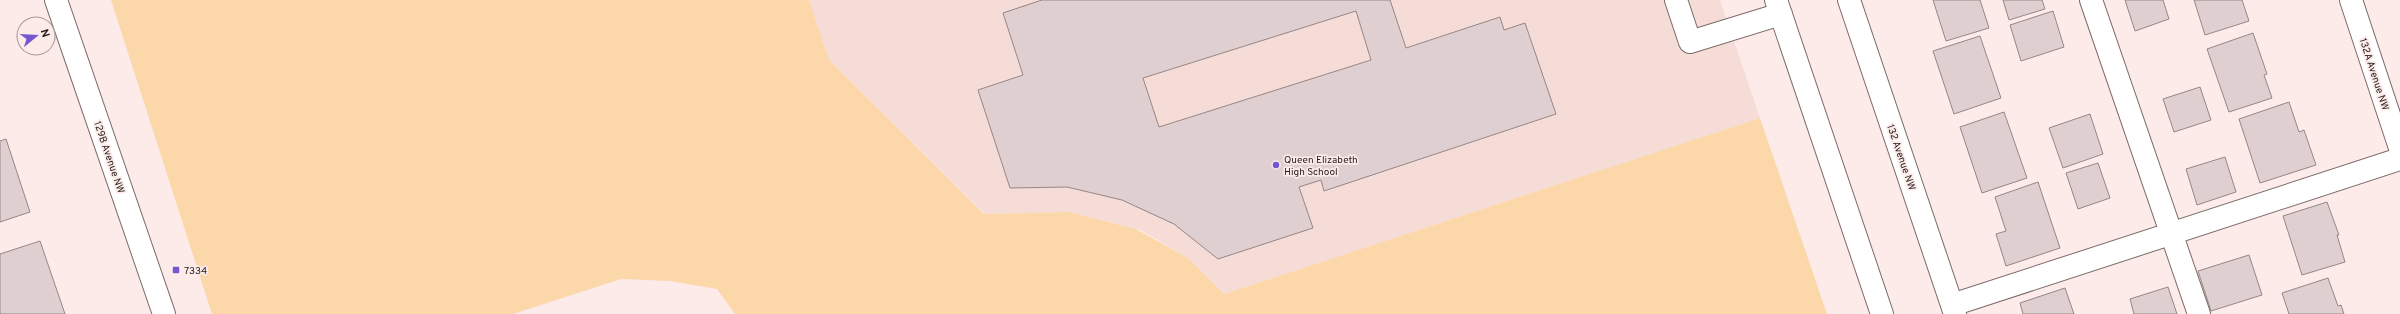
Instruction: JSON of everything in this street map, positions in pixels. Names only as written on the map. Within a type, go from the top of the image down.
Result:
[{"type":"street","name":"129B Avenue NW","points":[[56,0],[164,314]]},
{"type":"street","points":[[1676,0],[1690,42],[1778,7],[1882,314]]},
{"type":"street","name":"132 Avenue NW","points":[[1848,0],[1953,310]]},
{"type":"street","points":[[2091,0],[2199,314]]},
{"type":"street","name":"132A Avenue NW","points":[[2351,0],[2400,148]]},
{"type":"street","points":[[1953,310],[2400,159]]},
{"type":"shaded area","points":[[111,0],[809,0],[829,60],[984,214],[1069,212],[1136,229],[1188,258],[1224,294],[1760,118],[1827,314],[735,314],[717,289],[670,281],[621,279],[513,314],[212,314]]},
{"type":"shaded area","name":"Queen Elizabeth High School","points":[[809,0],[1720,0],[1760,118],[1224,294],[1188,258],[1141,230],[1069,212],[985,214],[829,60]]},
{"type":"building","points":[[1042,0],[1390,0],[1406,48],[1500,17],[1504,30],[1525,23],[1556,114],[1324,191],[1321,180],[1299,187],[1313,228],[1218,259],[1174,224],[1122,200],[1067,187],[1010,188],[978,90],[1023,75],[1003,13]],"holes":[[[1356,11],[1371,60],[1159,127],[1143,78]]]},
{"type":"building","points":[[1933,0],[1980,0],[1989,28],[1946,41]]},
{"type":"building","points":[[2003,0],[2042,0],[2045,9],[2009,20]]},
{"type":"building","points":[[2125,0],[2163,0],[2169,19],[2135,31]]},
{"type":"building","points":[[2194,0],[2242,0],[2249,21],[2205,35]]},
{"type":"building","points":[[2053,11],[2064,47],[2021,61],[2010,25]]},
{"type":"building","points":[[2253,33],[2267,74],[2264,75],[2272,98],[2229,112],[2207,49]]},
{"type":"building","points":[[1980,36],[2001,98],[1954,114],[1933,51]]},
{"type":"building","points":[[2200,87],[2211,120],[2174,132],[2163,99]]},
{"type":"building","points":[[2289,102],[2299,132],[2304,130],[2316,165],[2260,183],[2239,119]]},
{"type":"building","points":[[2004,112],[2027,178],[1982,193],[1960,127]]},
{"type":"building","points":[[2090,114],[2103,154],[2063,168],[2049,128]]},
{"type":"building","points":[[6,139],[30,212],[0,222],[0,141]]},
{"type":"building","points":[[2225,157],[2236,192],[2197,205],[2186,169]]},
{"type":"building","points":[[2098,163],[2110,198],[2078,209],[2066,173]]},
{"type":"building","points":[[2038,182],[2060,248],[2006,266],[1996,234],[2006,231],[1995,197]]},
{"type":"building","points":[[2327,202],[2339,235],[2337,235],[2345,262],[2302,275],[2283,216]]},
{"type":"building","points":[[40,241],[65,314],[0,314],[0,254]]},
{"type":"building","points":[[2249,255],[2262,295],[2211,311],[2198,271]]},
{"type":"building","points":[[2328,278],[2338,306],[2341,305],[2344,314],[2289,314],[2282,293]]},
{"type":"building","points":[[2168,287],[2177,314],[2134,314],[2130,299]]},
{"type":"building","points":[[2065,288],[2074,314],[2023,314],[2020,303]]},
{"type":"place","name":"Queen Elizabeth High School","points":[[1276,165]]},
{"type":"place","name":"7334","points":[[176,270]]}]
